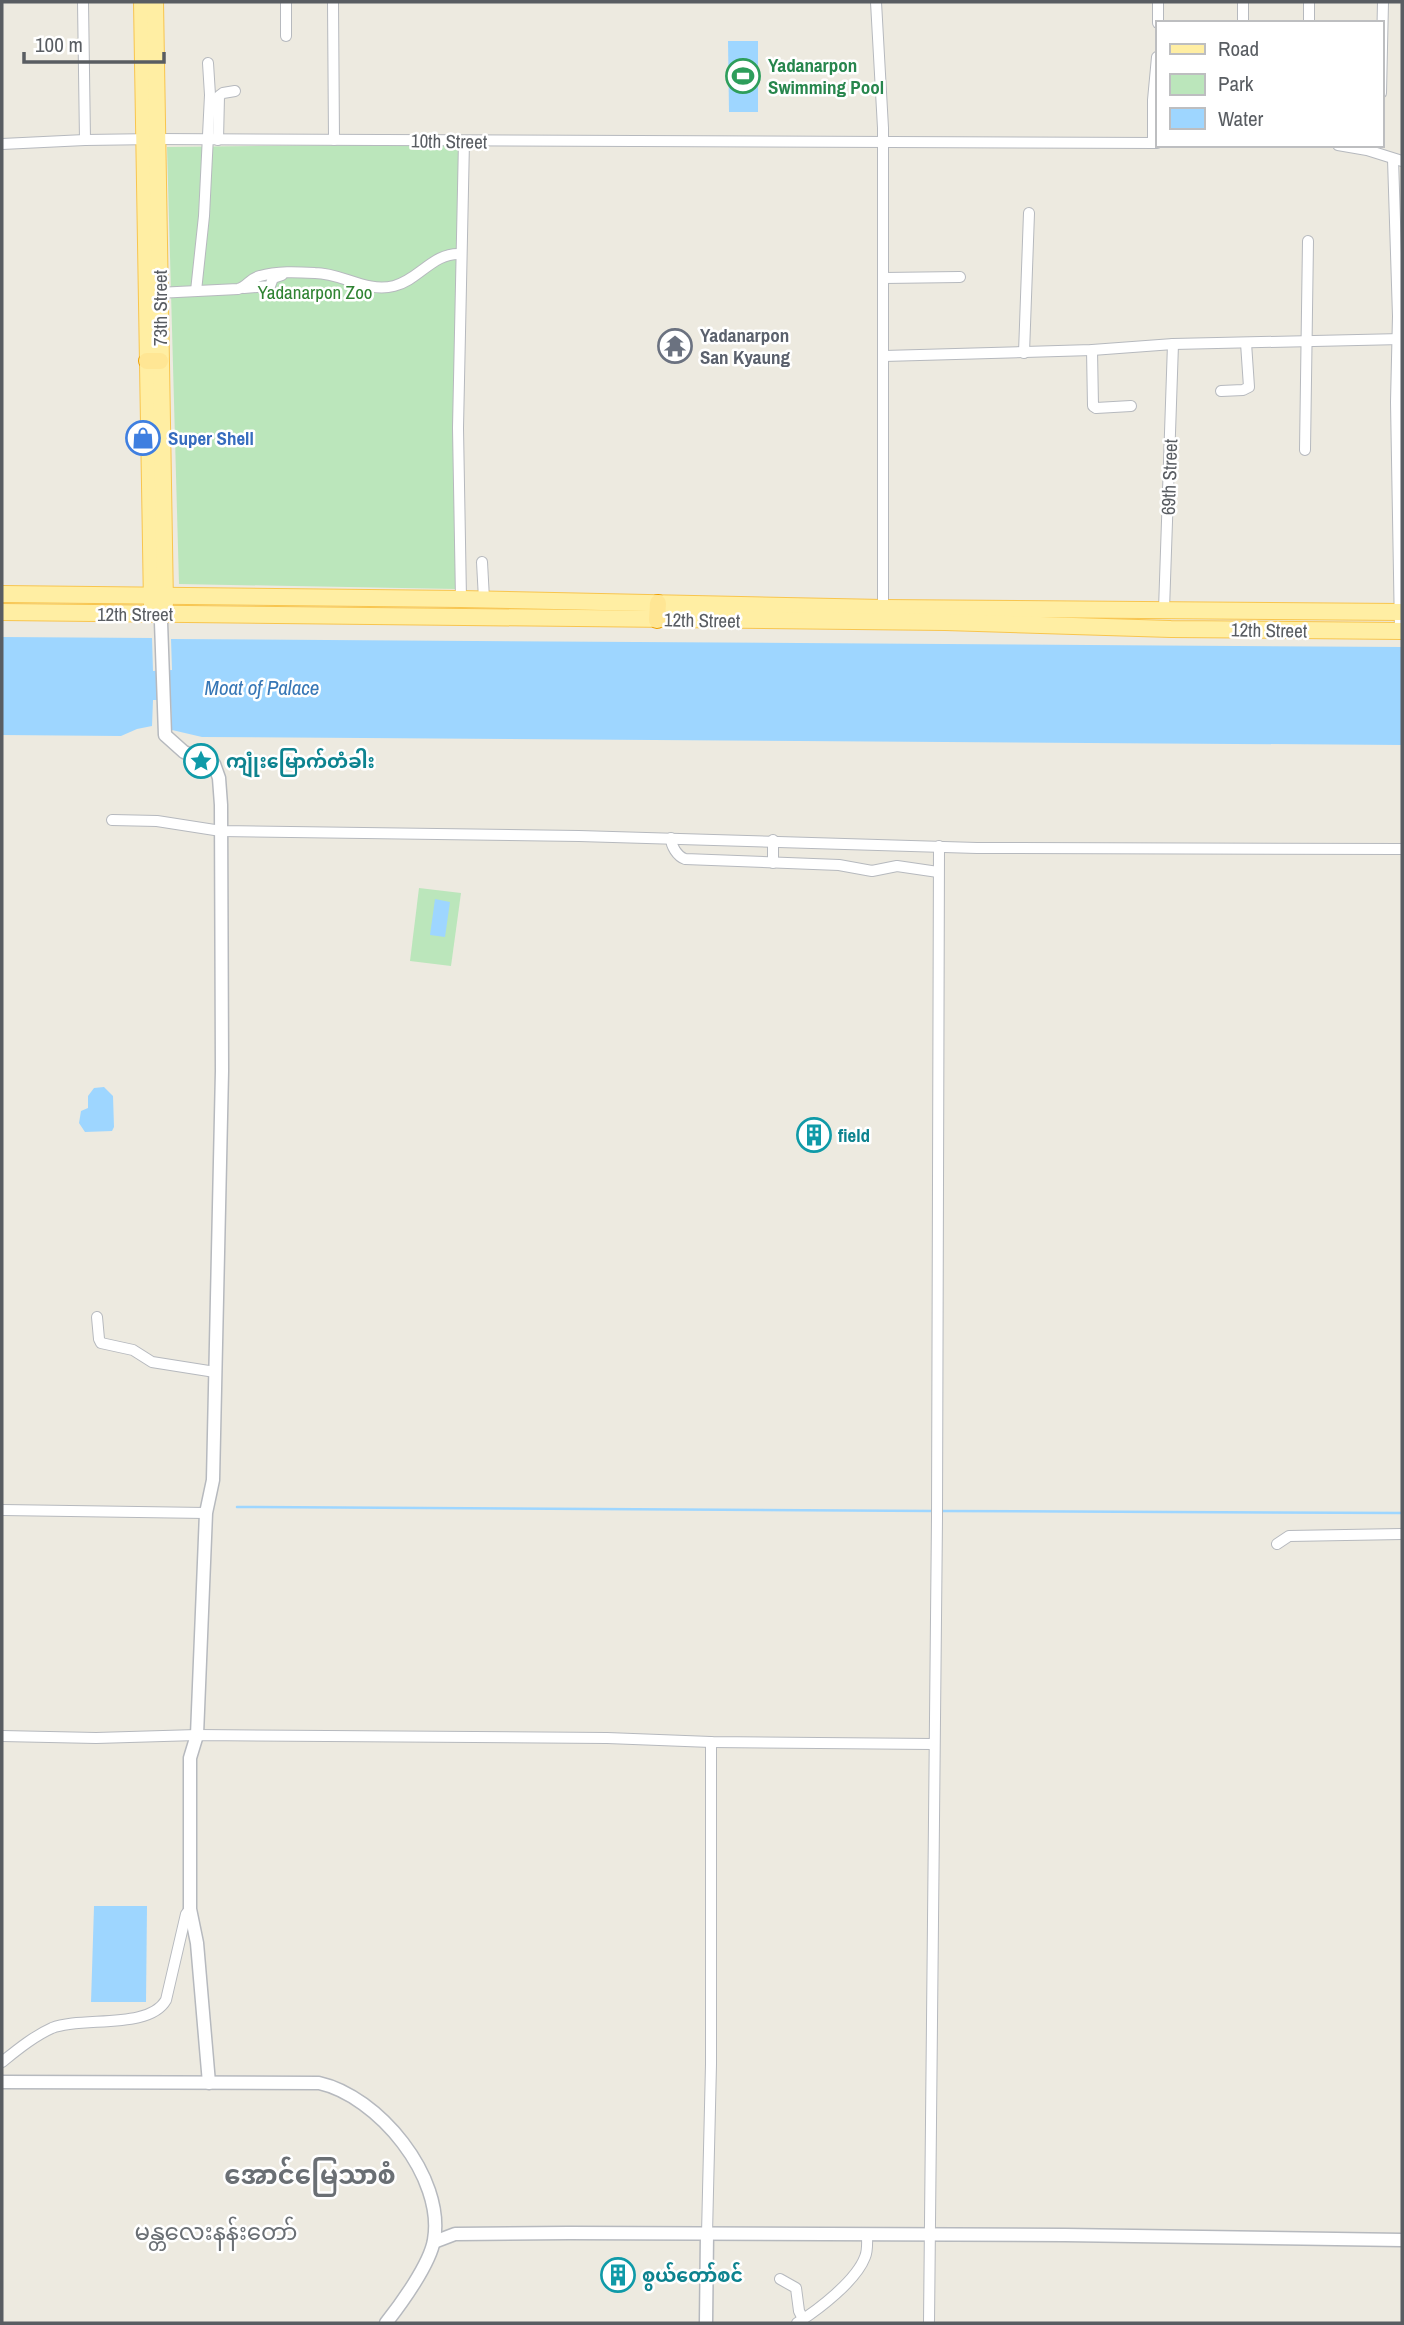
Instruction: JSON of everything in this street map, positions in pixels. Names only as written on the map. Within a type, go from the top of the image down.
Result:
[{"type":"main road","name":"73th Street","points":[[142,2],[150,139],[159,617]]},
{"type":"main road","name":"73th Street","points":[[150,139],[155,2]]},
{"type":"main road","name":"12th Street","points":[[2,594],[484,599],[658,611]]},
{"type":"main road","name":"12th Street","points":[[883,615],[1164,610],[1401,612]]},
{"type":"main road","name":"12th Street","points":[[2,612],[159,617],[658,611],[883,615],[1171,629],[1401,631]]},
{"type":"street","points":[[83,2],[94,140]]},
{"type":"street","points":[[286,2],[286,36]]},
{"type":"street","points":[[333,2],[334,140]]},
{"type":"street","points":[[876,2],[883,140],[883,615]]},
{"type":"street","points":[[1158,2],[1158,21]]},
{"type":"street","points":[[1243,2],[1243,21]]},
{"type":"street","points":[[1309,2],[1309,21]]},
{"type":"street","points":[[1383,2],[1383,21]]},
{"type":"street","points":[[196,291],[204,216],[208,63]]},
{"type":"street","points":[[1155,143],[1153,100],[1156,68]]},
{"type":"street","points":[[218,140],[219,96],[235,91]]},
{"type":"street","name":"10th Street","points":[[2,145],[150,139],[1155,143]]},
{"type":"street","points":[[461,599],[458,428],[464,141]]},
{"type":"street","points":[[1355,147],[1380,150],[1398,160],[1400,339],[1396,401],[1401,631]]},
{"type":"street","points":[[1024,352],[1029,213]]},
{"type":"street","points":[[1305,450],[1308,241]]},
{"type":"street","points":[[153,293],[244,288],[252,279],[261,275],[288,273],[325,274],[365,286],[385,287],[405,282],[437,260],[461,254]]},
{"type":"street","points":[[884,278],[960,277]]},
{"type":"street","points":[[884,356],[1091,350],[1173,344],[1400,339]]},
{"type":"street","points":[[1221,391],[1243,390],[1249,387],[1246,343]]},
{"type":"street","name":"69th Street","points":[[1164,610],[1173,344]]},
{"type":"street","points":[[1091,350],[1094,407],[1131,406]]},
{"type":"street","points":[[482,562],[484,599]]},
{"type":"street","points":[[159,617],[162,636],[164,732],[176,747],[216,767],[221,831],[222,1071],[214,1480],[206,1513],[197,1735],[190,1758],[190,1909],[197,1943],[209,2083]]},
{"type":"street","points":[[112,820],[157,821],[221,831],[671,838],[939,846],[1402,849]]},
{"type":"street","points":[[671,838],[671,844],[685,859],[839,864],[872,872],[897,866],[938,872]]},
{"type":"street","points":[[773,841],[774,863]]},
{"type":"street","points":[[929,2323],[937,1514],[939,846]]},
{"type":"street","points":[[97,1317],[101,1343],[133,1350],[152,1362],[215,1372]]},
{"type":"street","points":[[2,1510],[206,1513]]},
{"type":"street","points":[[1277,1544],[1289,1536],[1402,1534]]},
{"type":"street","points":[[2,1737],[197,1735],[607,1738],[933,1744]]},
{"type":"street","points":[[706,2323],[711,2064],[711,1742]]},
{"type":"street","points":[[2,2062],[53,2028],[141,2017],[156,2012],[166,2000],[186,1914],[190,1909]]},
{"type":"street","points":[[2,2082],[319,2083],[347,2093],[383,2120],[408,2152],[426,2182],[436,2218],[434,2242],[414,2281],[386,2323]]},
{"type":"street","points":[[436,2218],[455,2234]]},
{"type":"street","points":[[434,2242],[455,2234],[1065,2235],[1402,2240]]},
{"type":"street","points":[[800,2321],[842,2286],[864,2260],[867,2235]]},
{"type":"street","points":[[780,2279],[796,2288],[800,2321]]},
{"type":"green space","name":"Yadanarpon Zoo","points":[[459,144],[456,589],[179,584],[167,147]]},
{"type":"green space","points":[[419,888],[461,893],[451,966],[410,961]]},
{"type":"water","name":"Yadanarpon Swimming Pool","points":[[728,41],[758,41],[758,112],[729,112]]},
{"type":"water","name":"Moat of Palace","points":[[2,637],[152,638],[153,671],[172,670],[171,639],[1402,647],[1402,745],[202,737],[172,730],[171,700],[153,700],[152,726],[121,736],[2,735]]},
{"type":"water","points":[[435,899],[450,902],[445,937],[430,935]]},
{"type":"water","points":[[104,1087],[113,1096],[114,1127],[112,1131],[85,1132],[79,1123],[81,1111],[88,1108],[88,1096],[94,1088]]},
{"type":"water","points":[[94,1906],[147,1906],[146,2002],[91,2002]]},
{"type":"waterway","points":[[237,1507],[933,1511]]},
{"type":"waterway","points":[[940,1511],[1402,1513]]},
{"type":"place","name":"Yadanarpon Swimming Pool","points":[[743,76]]},
{"type":"place","name":"Yadanarpon San Kyaung","points":[[675,346]]},
{"type":"place","name":"Super Shell","points":[[143,438]]},
{"type":"place","name":"ကျုံးမြောက်တံခါး","points":[[201,761]]},
{"type":"place","name":"field","points":[[814,1135]]},
{"type":"place","name":"စွယ်တော်စင်","points":[[618,2275]]},
{"type":"district","name":"အောင်မြေသာစံ","points":[[310,2175]]},
{"type":"district","name":"မန္တလေးနန်းတော်","points":[[216,2232]]}]
